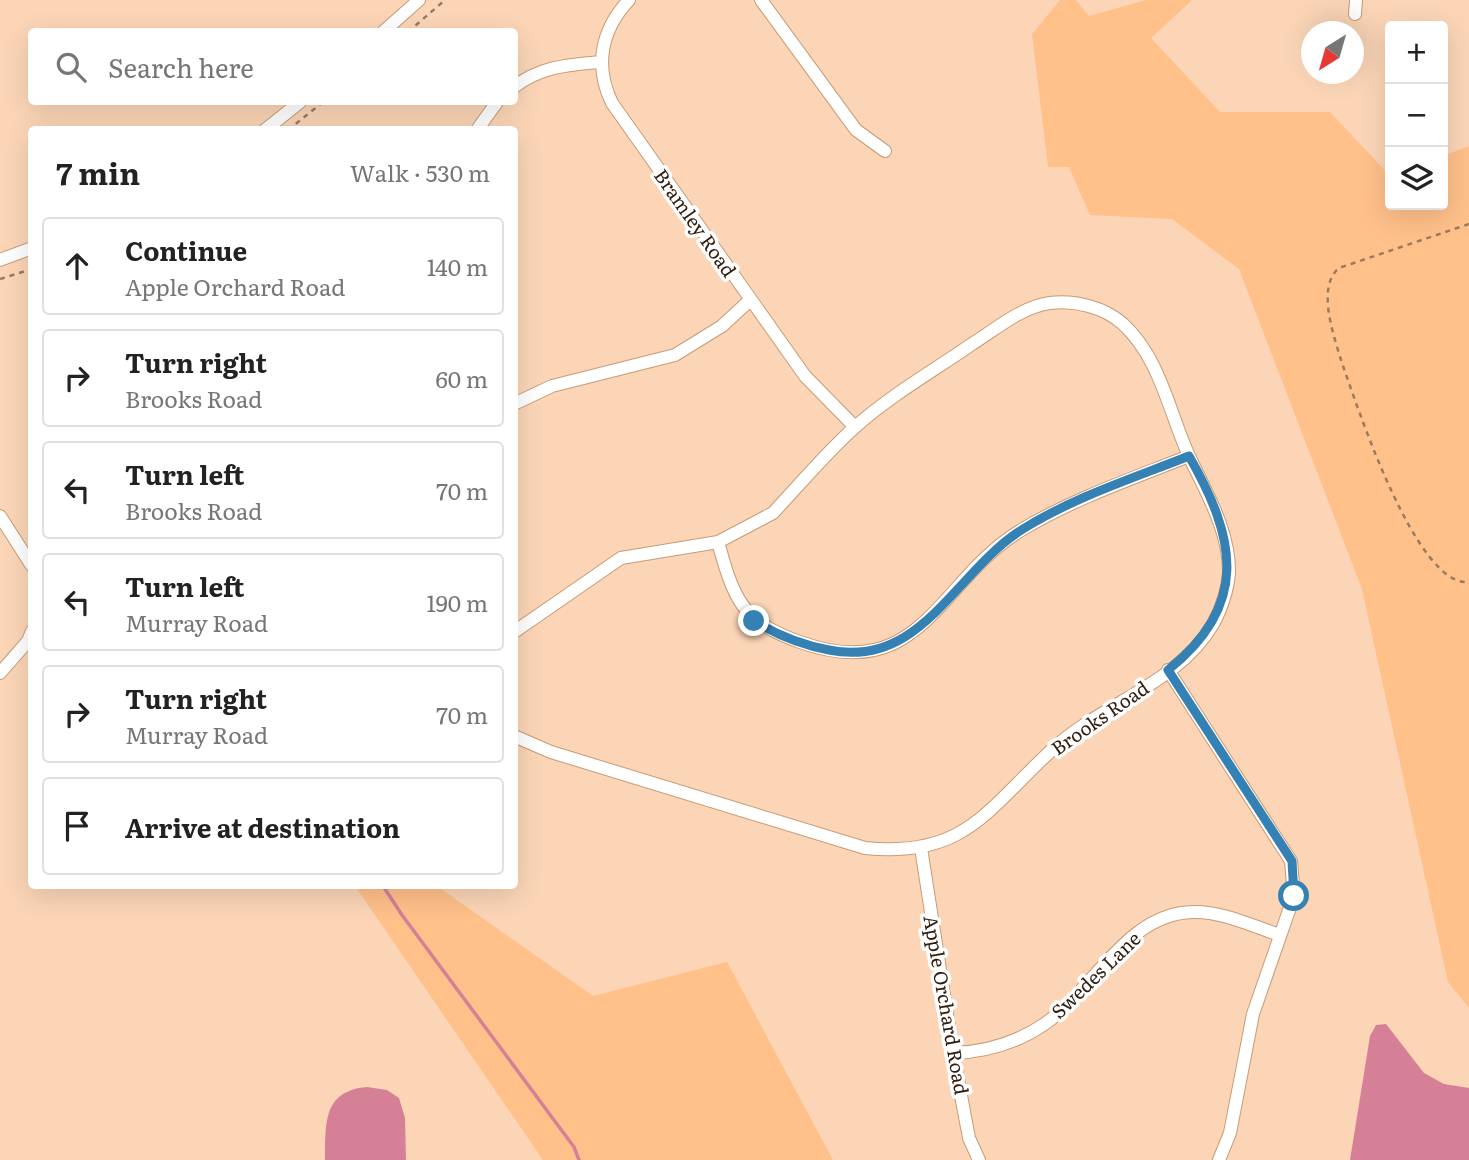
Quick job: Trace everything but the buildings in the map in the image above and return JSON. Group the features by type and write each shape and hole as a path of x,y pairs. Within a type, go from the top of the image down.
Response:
{"street":[{"path":"388,28 419,0"},
{"name":"Bramley Road","path":"629,0 607,29 600,62 605,88 612,103 749,301 805,376 855,427"},
{"path":"761,0 856,130 885,151"},
{"path":"1355,14 1356,0"},
{"path":"518,84 553,66 600,62"},
{"path":"270,126 296,105"},
{"path":"480,126 495,105"},
{"path":"0,260 28,250"},
{"path":"518,402 552,386 675,355 722,326 749,301"},
{"name":"Brooks Road","path":"518,629 621,558 718,542 773,513 855,427 891,398 1012,317 1039,306 1078,303 1113,317 1142,347 1164,390 1225,539 1229,573 1226,590 1213,624 1189,654 1057,745 979,821 949,840 921,848 900,851 865,848 551,752 518,738"},
{"path":"718,542 732,585 741,604 754,621 772,632 815,647 862,654 884,649 920,627 991,553 1023,529 1096,493 1189,456"},
{"path":"0,516 28,560"},
{"path":"0,673 28,640"},
{"path":"1168,670 1292,861 1294,896 1253,1014 1230,1133 1219,1160"},
{"name":"Apple Orchard Road","path":"921,848 953,1053 969,1138 979,1160"},
{"name":"Swedes Lane","path":"953,1053 971,1053 1013,1042 1045,1024 1076,997 1135,934 1170,915 1210,912 1280,935"}],"path":[{"path":"413,28 445,0"},
{"path":"293,126 319,105"},
{"path":"1469,224 1339,268 1329,280 1328,291 1334,338 1341,360 1362,422 1402,516 1420,546 1448,575 1457,581 1469,582"},
{"path":"0,279 28,270"}],"shaded area":[{"path":"1060,0 1076,0 1089,16 1146,0 1192,0 1151,38 1220,112 1330,112 1385,171 1385,210 1448,210 1448,154 1469,146 1469,1008 1448,982 1362,589 1239,269 1172,219 1090,215 1069,167 1048,167 1032,34"},
{"path":"357,889 441,889 593,996 727,962 833,1160 543,1160"},
{"path":"1386,1024 1424,1073 1444,1084 1469,1088 1469,1160 1350,1160 1370,1036 1376,1025"},
{"path":"367,1087 387,1090 399,1098 405,1118 406,1160 325,1160 327,1122 334,1102 352,1090"}],"waterway":[{"path":"385,889 574,1147 579,1160"}],"route":[{"path":"754,621 772,632 815,647 862,654 884,649 903,640 920,627 991,553 1023,529 1096,493 1189,456 1199,473 1225,539 1229,573 1226,590 1213,624 1189,654 1168,670 1292,861 1294,896"}]}
